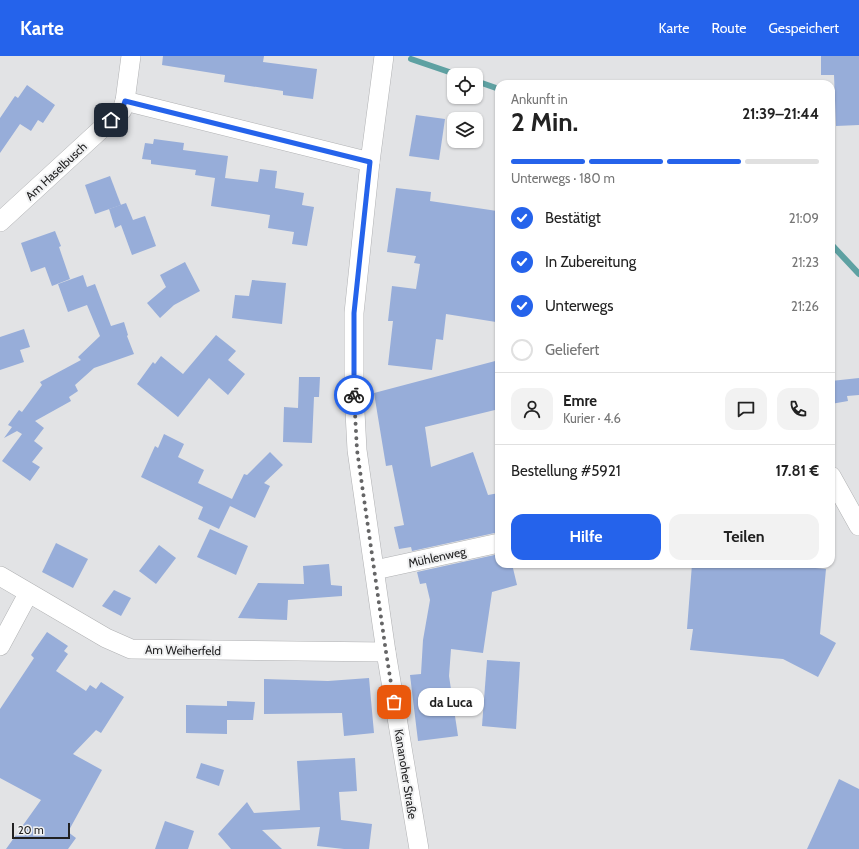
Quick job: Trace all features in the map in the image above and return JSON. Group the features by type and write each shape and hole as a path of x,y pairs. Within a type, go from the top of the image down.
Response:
{"street":[{"name":"Am Haselbusch","path":"0,222 122,110 125,101 131,56"},
{"name":"Kananoher Straße","path":"384,56 370,162 354,306 353,358 357,450 386,652 419,849"},
{"path":"125,101 370,162"},
{"path":"835,483 859,526"},
{"name":"Mühlenweg","path":"375,570 495,544"},
{"name":"Am Weiherfeld","path":"0,576 28,594 106,638 131,649 386,652"},
{"path":"0,646 28,594"}],"building":[{"path":"163,56 264,56 263,62 317,69 313,99 283,95 283,91 224,82 225,75 162,65"},
{"path":"821,56 859,56 859,125 836,126 834,75 821,75"},
{"path":"27,85 55,105 43,123 38,120 31,131 20,124 0,153 0,118 15,96 18,98"},
{"path":"416,115 445,119 439,160 409,156"},
{"path":"154,139 184,143 183,150 228,156 225,178 258,182 260,169 277,171 275,188 304,193 302,205 314,207 307,246 292,244 294,232 268,228 270,215 211,206 215,178 195,175 196,170 151,164 151,160 142,159 145,143 153,144"},
{"path":"110,176 121,205 95,214 85,185"},
{"path":"396,188 431,192 430,201 495,211 495,322 446,314 443,340 436,339 432,370 388,365 393,321 388,321 392,286 416,289 420,264 414,263 416,256 387,252"},
{"path":"126,203 133,220 145,216 156,246 132,255 121,225 115,228 109,209"},
{"path":"55,231 61,246 59,247 70,279 52,286 45,267 31,272 21,243"},
{"path":"185,262 200,291 174,305 160,318 147,303 166,287 160,275"},
{"path":"83,275 87,287 95,284 111,326 124,322 127,336 134,354 94,368 75,385 78,391 69,397 71,401 35,421 44,428 34,441 43,448 32,462 40,467 30,481 2,461 22,434 17,431 4,438 12,427 8,425 19,410 22,412 42,385 40,382 81,360 78,357 100,336 87,305 68,312 58,284"},
{"path":"252,280 286,283 282,324 232,318 235,295 249,296"},
{"path":"24,329 30,347 20,350 24,362 0,370 0,337"},
{"path":"216,335 236,351 228,360 245,374 228,395 209,378 178,417 137,384 153,362 155,364 161,356 183,374"},
{"path":"495,361 495,410 425,427 431,467 473,452 488,495 495,494 495,533 412,551 411,547 399,549 394,527 404,525 392,465 386,466 374,393"},
{"path":"299,377 320,377 319,397 314,397 312,443 283,442 284,407 298,408"},
{"path":"859,378 859,395 847,396 848,401 835,403 835,381"},
{"path":"164,434 184,444 178,457 204,470 198,483 232,499 244,474 247,475 270,452 283,465 264,483 270,486 255,518 230,506 219,529 198,519 203,507 141,477 155,446 158,448"},
{"path":"210,529 248,546 236,575 197,557"},
{"path":"56,543 88,559 73,588 42,572"},
{"path":"159,545 176,558 156,584 139,571"},
{"path":"495,555 495,568 513,568 517,585 492,592 483,653 451,649 449,676 458,736 418,741 410,675 421,674 423,640 430,600 426,583 420,584 417,572"},
{"path":"329,564 331,585 342,586 342,596 288,600 287,620 238,618 258,583 304,584 303,566"},
{"path":"692,568 826,569 820,634 836,643 818,677 783,659 690,650 693,629 687,629"},
{"path":"114,590 131,598 121,616 102,606"},
{"path":"47,632 68,646 64,651 68,654 56,671 86,691 90,685 96,689 101,682 124,697 101,733 96,730 73,754 102,770 68,832 76,838 68,849 6,849 41,800 0,778 0,709 34,658 31,655"},
{"path":"487,660 520,662 516,729 482,726"},
{"path":"369,678 374,733 344,736 342,713 264,714 264,679 328,681"},
{"path":"227,701 255,702 253,720 227,720 227,734 186,733 186,705 227,706"},
{"path":"355,758 357,791 339,792 341,820 372,824 369,849 344,849 317,846 320,827 262,830 282,849 231,849 218,834 247,802 254,813 300,810 297,761"},
{"path":"201,763 224,770 219,786 196,778"},
{"path":"839,779 859,789 859,849 807,849"},
{"path":"165,821 194,831 188,849 155,849"}],"waterway":[{"path":"411,59 447,71"},
{"path":"483,83 495,88"},
{"path":"835,248 859,274"}],"way so far":[{"path":"354,395 357,450 394,702"}],"place":[{"name":"da Luca","path":"394,702"}],"route":[{"path":"111,120 122,110 125,101 370,162 354,313 354,395"}]}
